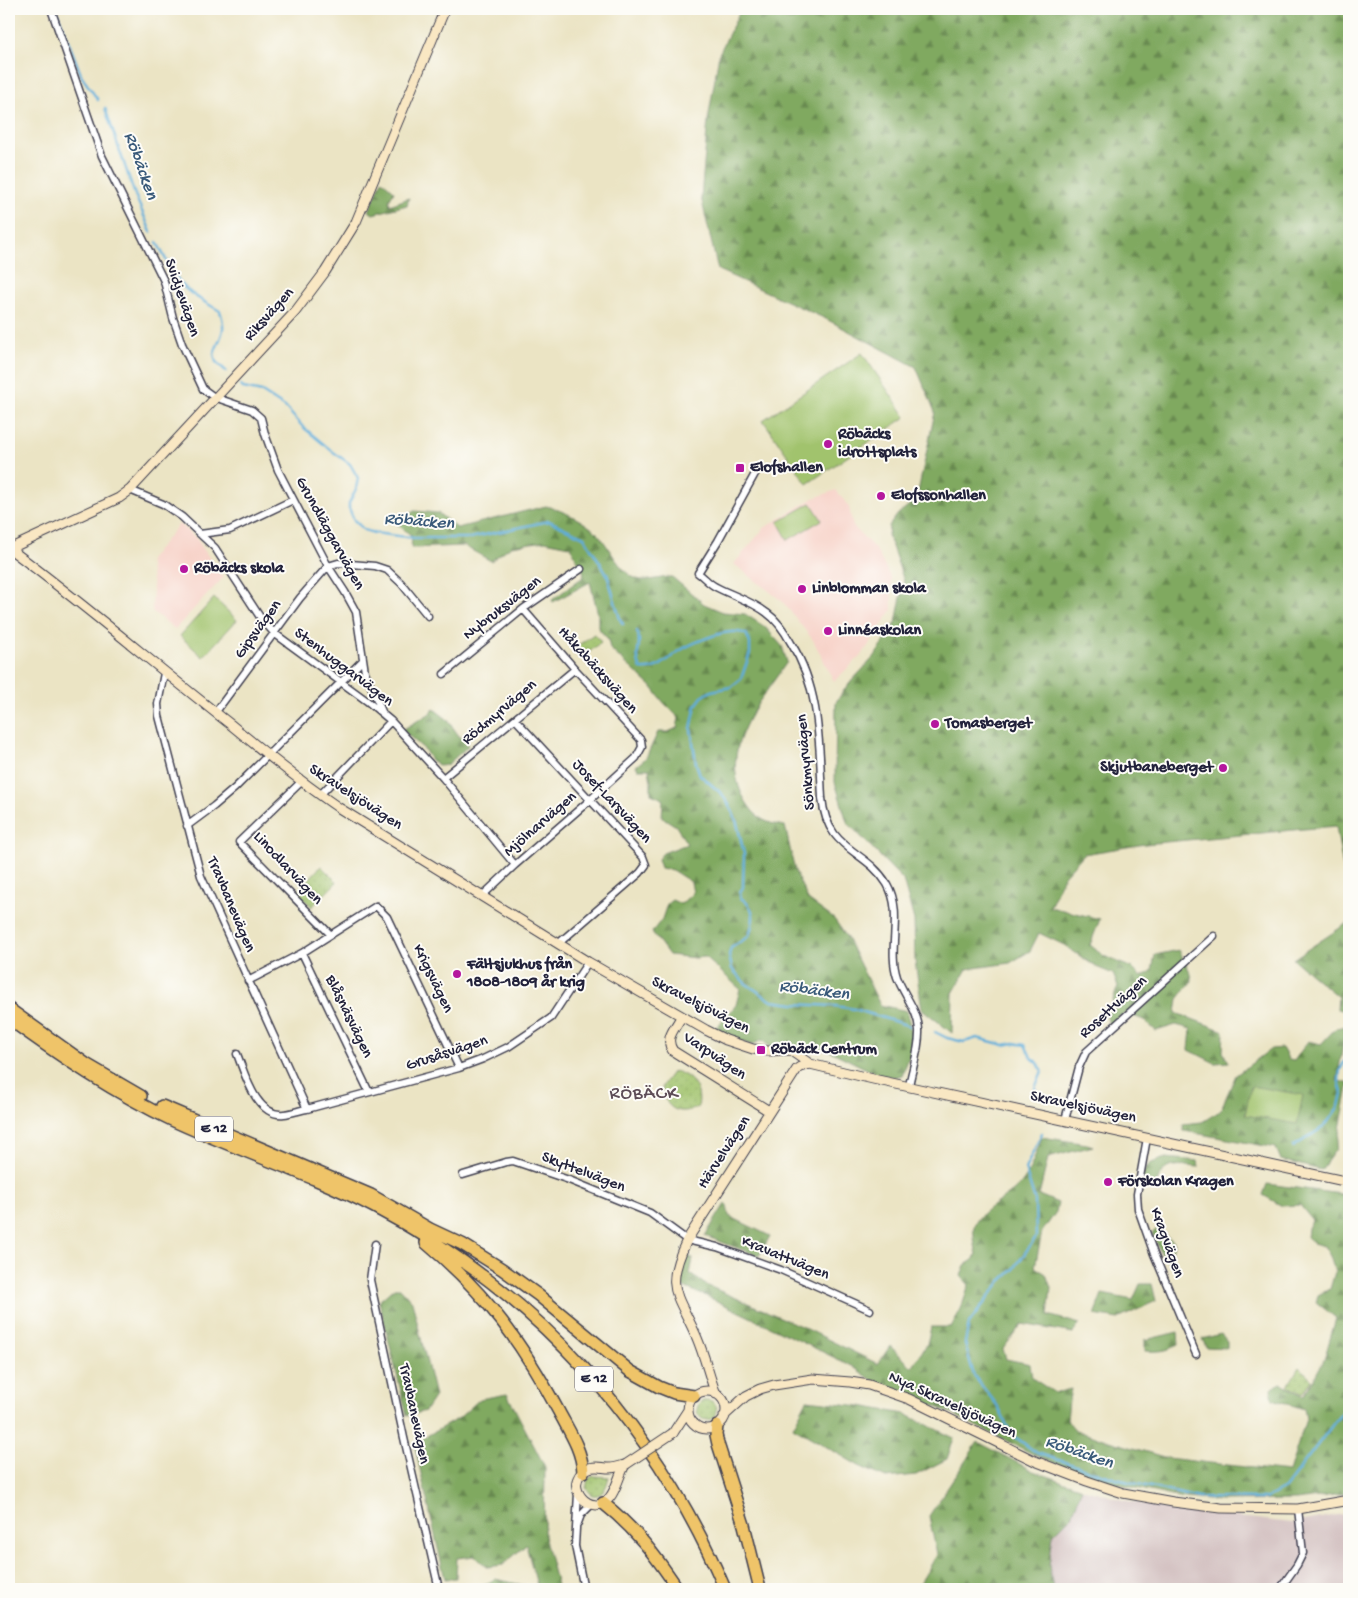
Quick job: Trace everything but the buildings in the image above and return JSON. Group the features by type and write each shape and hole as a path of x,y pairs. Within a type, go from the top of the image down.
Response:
{"highway":[{"name":"E 12","path":"9,1009 86,1064 145,1098 203,1125 370,1195 430,1229 495,1276 555,1329 619,1399 663,1459 686,1496 722,1565 731,1589"},
{"name":"E 12","path":"9,1019 110,1089 201,1133 332,1187 372,1206 439,1244 490,1280 551,1333 588,1372 633,1426 657,1461 698,1531 725,1589"},
{"path":"402,1222 467,1280 493,1307 510,1330 530,1360 578,1450 583,1463 583,1472"},
{"path":"430,1229 462,1244 502,1269 567,1317 630,1371 674,1393 698,1394"},
{"path":"717,1426 718,1444 744,1526 760,1589"},
{"path":"597,1503 631,1526 678,1589"}],"street":[{"name":"Svidjevägen","path":"50,9 102,156 164,281 173,318 182,344 203,389 214,398"},
{"name":"Riksvägen","path":"9,549 119,498 130,490 295,312 326,272 356,222 444,9"},
{"name":"Grundläggarvägen","path":"214,398 252,410 261,418 278,470 328,566 356,612 362,661 370,686 383,714"},
{"name":"Sönkmyrvägen","path":"756,472 718,541 698,572 714,586 741,598 769,614 792,643 808,676 815,702 818,724 823,804 827,822 841,843 876,871 886,883 892,895 896,911 895,957 897,977 913,1007 918,1022 918,1040 909,1086"},
{"name":"Stenhuggarvägen","path":"130,490 163,504 182,517 215,548 260,617 274,633 391,721 443,778 515,865"},
{"path":"200,534 230,530 293,500"},
{"name":"Skravelsjövägen","path":"9,549 54,581 164,673 301,782 588,962 681,1017 726,1040 753,1049 768,1051 790,1050 810,1064 1349,1182"},
{"path":"328,566 338,563 375,566 387,570 401,583 428,616"},
{"name":"Gipsvägen","path":"215,713 300,598 328,566"},
{"name":"Nybruksvägen","path":"444,674 523,609 580,568"},
{"name":"Håkabäcksvägen","path":"523,609 575,669 641,740 642,744 639,753"},
{"path":"187,826 214,806 362,661"},
{"name":"Rödmyrvägen","path":"443,778 575,669"},
{"name":"Travbanevägen","path":"164,673 158,704 159,716 201,876 307,1108"},
{"name":"Josef-Larsvägen","path":"514,719 643,857 646,865 640,873 559,943"},
{"path":"320,795 391,721"},
{"name":"Mjölnarvägen","path":"482,896 590,800 639,753"},
{"name":"Linodlarvägen","path":"301,782 239,842 330,934"},
{"name":"Krigsvägen","path":"330,934 376,906 387,917 459,1068"},
{"path":"248,981 302,954 330,934"},
{"name":"Rosettvägen","path":"1065,1120 1079,1067 1086,1052 1214,936"},
{"name":"Blåsnäsvägen","path":"302,954 369,1092"},
{"name":"Grusåsvägen","path":"237,1054 254,1097 267,1110 282,1115 459,1068 484,1059 508,1047 551,1018 588,962"},
{"name":"Varpvägen","path":"681,1017 668,1039 673,1051 769,1111"},
{"name":"Härvelvägen","path":"706,1369 704,1355 677,1297 674,1283 676,1268 687,1240 769,1111 797,1069 810,1064"},
{"name":"Kragvägen","path":"1147,1138 1137,1194 1138,1209 1154,1254 1196,1354"},
{"name":"Skyttelvägen","path":"463,1175 513,1161 569,1180 650,1213 687,1240"},
{"name":"Kravattvägen","path":"687,1240 716,1247 781,1270 870,1310"},
{"name":"Travbanevägen","path":"375,1244 370,1280 439,1589"},
{"path":"673,1433 688,1410 690,1402 698,1394 706,1380 706,1369"},
{"path":"688,1410 691,1421 697,1426 708,1429 717,1426 724,1416 725,1407 706,1369"},
{"name":"Nya Skravelsjövägen","path":"719,1397 736,1400 760,1389 803,1380 833,1380 869,1385 909,1399 1035,1461 1123,1493 1221,1508 1298,1509 1349,1500"},
{"path":"698,1394 709,1392 719,1397"},
{"name":"Nya Skravelsjövägen","path":"724,1416 746,1396"},
{"path":"584,1589 575,1554 577,1482 583,1472 593,1467 612,1468 625,1465 673,1433 697,1426"},
{"path":"575,1531 581,1515 612,1495 619,1475 625,1465"},
{"path":"578,1493 582,1499 597,1503"},
{"path":"1280,1589 1297,1566 1303,1553 1298,1509"}],"shaded area":[{"path":"836,490 849,507 853,526 876,550 891,578 892,610 862,655 834,681 813,640 782,601 734,564 764,528 814,498"},
{"name":"Röbäcks skola","path":"179,524 196,538 223,578 175,629 152,611 153,587 149,560"},
{"path":"1082,1488 1123,1500 1174,1510 1292,1523 1349,1513 1349,1589 1053,1589 1049,1566 1053,1535 1072,1516"}],"green space":[{"path":"741,9 1349,9 1349,905 1336,826 1145,844 1084,854 1064,876 1050,907 1100,919 1090,945 1104,956 1132,968 1141,977 1152,971 1155,955 1179,950 1191,974 1192,981 1178,999 1176,1013 1224,1031 1223,1052 1229,1062 1215,1063 1189,1050 1191,1029 1176,1025 1156,1031 1144,1020 1125,1013 1109,1026 1107,1017 1118,986 1113,974 1096,967 1064,945 1039,933 1030,951 1010,963 967,969 953,993 952,1033 922,1009 915,961 914,920 903,880 847,822 835,782 836,702 847,686 875,656 896,623 904,581 888,535 889,526 898,514 913,502 918,492 935,412 916,367 826,319 718,270 701,197 708,120 719,54"},
{"path":"382,180 394,191 389,200 390,205 409,198 407,205 373,214 369,211"},
{"path":"862,353 906,417 807,484 763,420"},
{"path":"811,503 822,520 788,540 778,522"},
{"path":"546,506 573,516 592,528 602,538 621,567 634,578 644,580 672,577 704,604 723,612 745,614 765,627 782,646 787,662 754,710 738,744 737,781 745,800 761,819 785,826 795,871 808,900 834,919 846,936 880,1005 907,1011 914,1045 902,1075 895,1077 879,1075 828,1050 800,1050 791,1046 770,1047 762,1040 752,1045 728,1038 715,1029 736,1005 740,989 705,957 695,958 669,955 652,932 662,919 667,904 672,900 681,904 693,893 691,882 672,870 661,868 658,859 663,853 687,844 676,826 662,817 663,799 651,794 649,769 638,769 636,766 646,758 658,732 668,732 677,728 679,718 651,686 610,649 608,639 598,628 598,614 590,582 553,602 552,600 583,577 584,573 570,546 545,541 511,546 491,561 464,546 411,548 412,536 397,524 414,511 438,513 457,528"},
{"path":"214,598 237,620 203,657 180,636"},
{"path":"594,634 601,642 588,653 580,652 577,646"},
{"path":"434,709 447,719 468,746 447,765 440,766 431,760 424,749 402,730"},
{"path":"321,866 337,882 312,907 297,892"},
{"path":"1349,922 1349,1012 1337,1009 1338,997 1293,959"},
{"path":"1346,1026 1337,1081 1349,1083 1336,1149 1321,1170 1281,1160 1276,1148 1184,1131 1183,1124 1202,1122 1220,1111 1236,1075 1271,1049 1282,1048 1289,1060 1294,1061 1308,1041 1321,1044 1336,1028"},
{"path":"673,1071 685,1075 694,1083 699,1100 698,1107 691,1110 678,1111 669,1105 663,1094 662,1086"},
{"path":"1251,1086 1303,1095 1297,1124 1245,1115"},
{"path":"1042,1137 1093,1146 1048,1158 1039,1195 1058,1203 1056,1212 1042,1232 1035,1267 1046,1274 1051,1288 1048,1315 1080,1324 1073,1333 1022,1324 1003,1349 1006,1359 1030,1364 1032,1378 1055,1393 1071,1389 1067,1420 1076,1431 1167,1458 1289,1472 1306,1419 1304,1409 1273,1399 1271,1389 1280,1383 1304,1396 1324,1360 1336,1318 1316,1302 1318,1295 1330,1289 1335,1272 1330,1256 1324,1246 1313,1243 1307,1238 1308,1228 1312,1220 1300,1205 1282,1206 1263,1195 1267,1184 1349,1195 1349,1229 1343,1240 1349,1248 1347,1257 1349,1261 1349,1493 1296,1500 1220,1501 1176,1497 1089,1477 1035,1455 949,1412 875,1382 852,1366 702,1294 680,1286 684,1253 693,1259 690,1274 706,1285 803,1327 878,1364 890,1346 912,1367 927,1344 931,1327 951,1327 961,1309 969,1285 961,1276 965,1265 973,1260 977,1254 974,1227 977,1220 989,1208 1013,1192 1024,1180"},
{"path":"1166,1158 1198,1161 1199,1167 1169,1167 1161,1174 1154,1191 1140,1185 1147,1166"},
{"path":"725,1204 729,1216 770,1236 759,1256 705,1236"},
{"path":"1158,1229 1174,1242 1170,1262 1164,1259 1152,1233"},
{"path":"1140,1284 1152,1284 1156,1301 1118,1319 1094,1315 1102,1294 1133,1300"},
{"path":"394,1288 400,1288 412,1301 435,1396 425,1411 407,1416 379,1301"},
{"path":"1178,1332 1179,1345 1162,1351 1145,1351 1145,1340"},
{"path":"1221,1334 1227,1341 1227,1348 1206,1347 1202,1339"},
{"path":"1299,1367 1312,1379 1303,1394 1288,1386"},
{"path":"507,1394 545,1467 544,1536 558,1589 477,1589 495,1579 532,1587 537,1585 526,1545 503,1565 487,1567 475,1556 457,1558 456,1578 445,1579 414,1443 459,1418 480,1399"},
{"path":"707,1400 714,1403 717,1410 714,1417 707,1420 700,1417 697,1410 700,1403"},
{"path":"807,1400 861,1406 905,1414 954,1438 947,1459 916,1475 886,1478 859,1466 793,1427"},
{"path":"978,1442 1033,1471 1082,1488 1072,1516 1053,1535 1049,1566 1053,1589 927,1589 920,1583 937,1555 929,1516"},
{"path":"594,1476 609,1477 602,1493 592,1495 586,1488 588,1479"}],"waterway":[{"name":"Röbäcken","path":"56,9 82,77 98,100"},
{"name":"Röbäcken","path":"105,108 135,195 151,232"},
{"name":"Röbäcken","path":"157,242 174,273 186,289 220,311 223,329 214,354 216,362 226,371"},
{"name":"Röbäcken","path":"240,385 243,388 262,392 285,407 303,427 350,464 358,478 349,508 354,520 364,530 414,538 470,538 549,521 584,537 607,574 623,624"},
{"name":"Röbäcken","path":"637,631 639,636 638,659 641,669 658,667 684,648 718,634 746,633 750,643 750,653 741,679 731,687 711,691 702,697 696,705 691,729 696,763 700,775 722,794 731,808 737,823 744,854 743,887 740,893 741,898 750,906 753,920 749,936 731,948 729,955 732,969 745,983 772,1001 854,1009 910,1026"},
{"name":"Röbäcken","path":"935,1032 947,1038 964,1042 977,1038 1004,1045 1014,1043 1025,1045 1031,1057 1038,1063 1042,1071 1035,1088 1047,1096 1049,1100"},
{"path":"1293,1147 1325,1126 1339,1106 1342,1093 1339,1082 1340,1070 1346,1059 1349,1044"},
{"name":"Röbäcken","path":"1047,1096 1054,1100"},
{"name":"Röbäcken","path":"1042,1133 1025,1169 1035,1201 1036,1237 1014,1269 1001,1281 969,1323 965,1343 974,1376 997,1405 1011,1434 1037,1453 1116,1479 1199,1498 1265,1499 1285,1488 1349,1403"}],"place":[{"name":"Röbäcks idrottsplats","path":"828,444"},
{"name":"Elofshallen","path":"740,468"},
{"name":"Elofssonhallen","path":"881,496"},
{"name":"Röbäcks skola","path":"184,569"},
{"name":"Linblomman skola","path":"802,589"},
{"name":"Linnéaskolan","path":"828,631"},
{"name":"Tomasberget","path":"935,724"},
{"name":"Skjutbaneberget","path":"1223,768"},
{"name":"Fältsjukhus från 1808-1809 år krig","path":"457,974"},
{"name":"Röbäck Centrum","path":"761,1050"},
{"name":"Förskolan Kragen","path":"1108,1182"}],"district":[{"name":"RÖBÄCK","path":"644,1094"}]}
